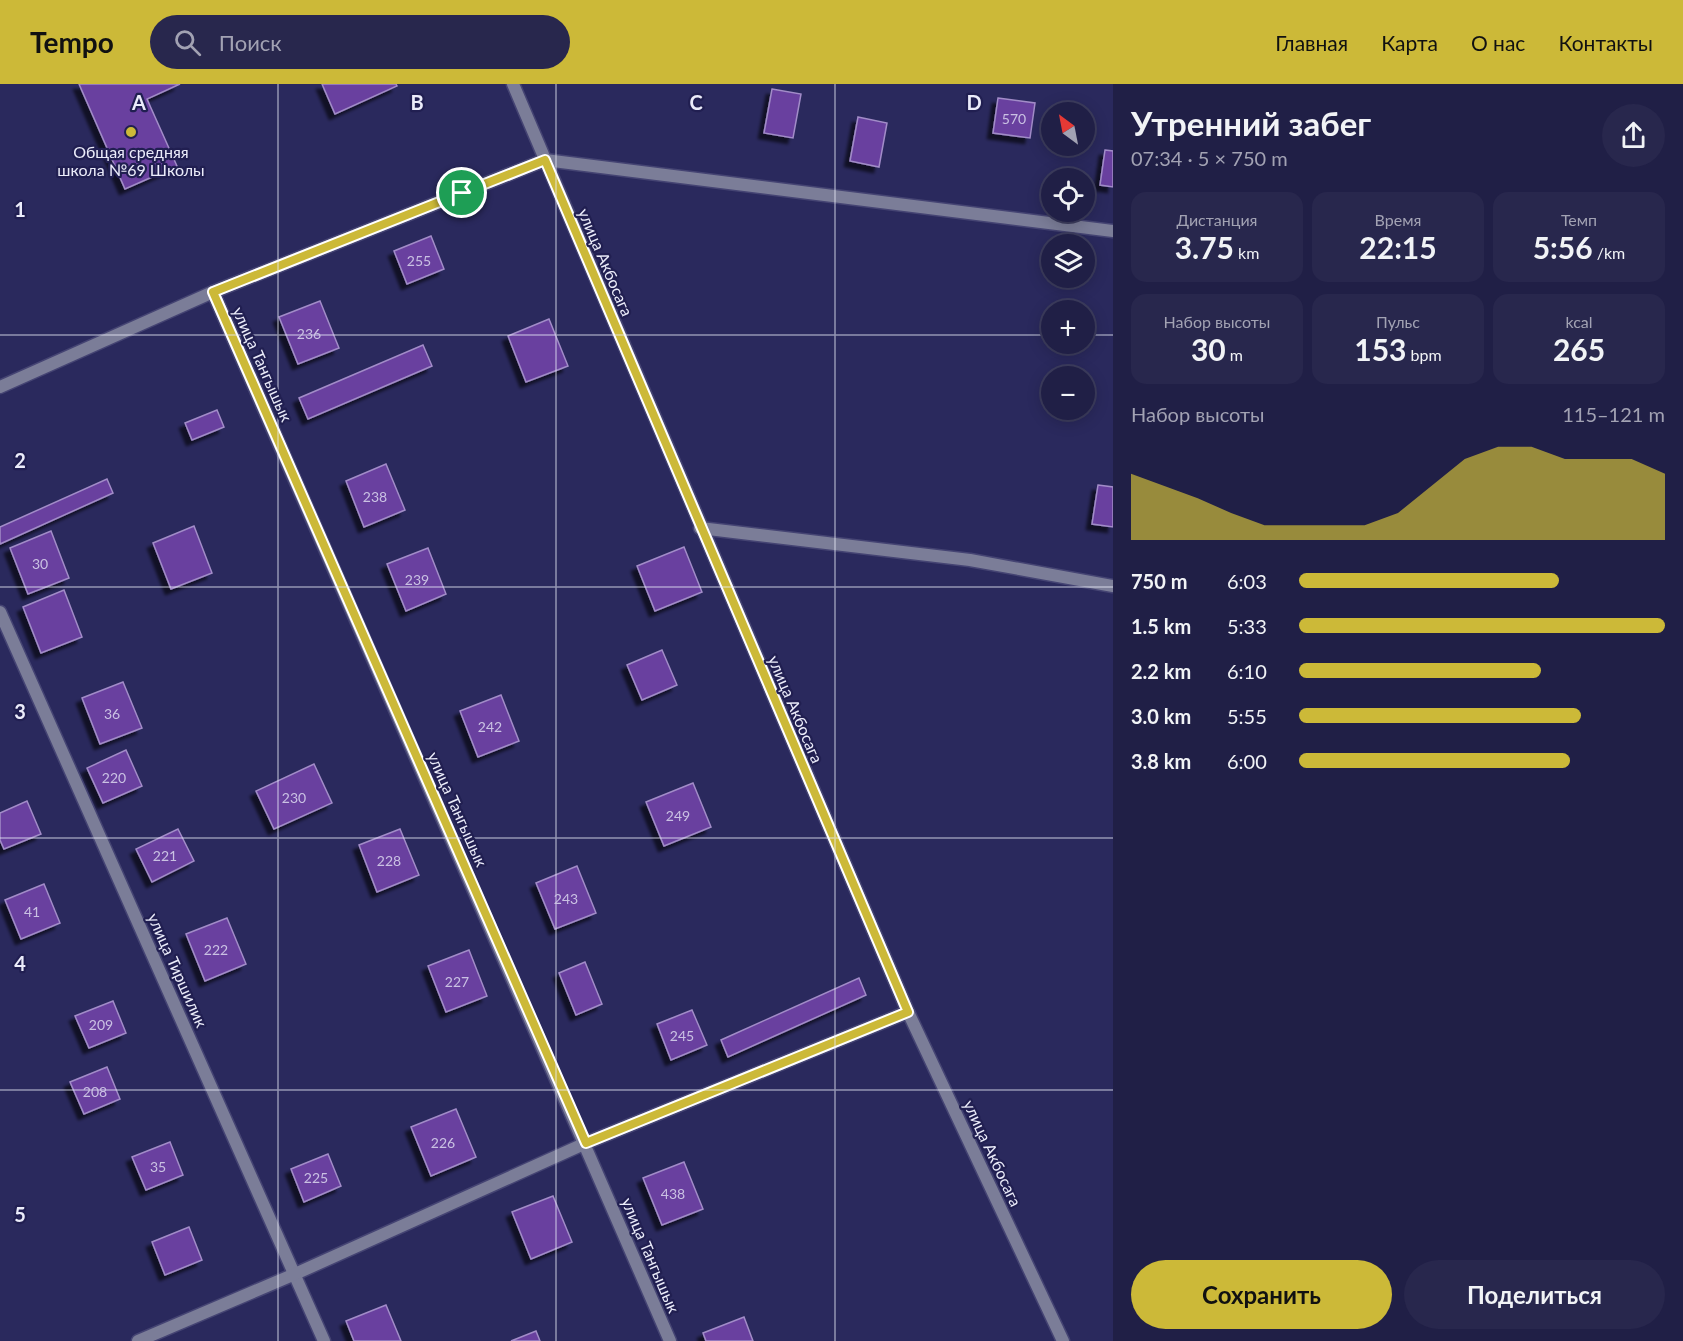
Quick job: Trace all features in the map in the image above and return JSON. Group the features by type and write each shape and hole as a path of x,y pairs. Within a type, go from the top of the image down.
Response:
{"street":[{"name":"улица Акбосага","path":"513,84 700,528 908,1012 1063,1341"},
{"path":"0,387 213,292 545,160 1113,231"},
{"name":"улица Тангышык","path":"213,292 586,1143 670,1341"},
{"path":"700,528 969,560 1113,586"},
{"name":"улица Тиршилик","path":"0,612 324,1341"},
{"path":"138,1341 295,1274 586,1143 908,1012"}],"building":[{"name":"Общая средняя школа №69 Школы","path":"79,84 180,84 147,99 177,166 125,189"},
{"path":"322,84 396,84 397,86 335,114"},
{"path":"772,89 801,94 793,138 764,133"},
{"path":"998,98 1035,103 1030,138 993,133"},
{"path":"858,117 887,123 879,167 850,161"},
{"path":"1105,150 1113,151 1113,187 1100,185"},
{"path":"431,236 444,269 407,284 394,251"},
{"path":"320,301 339,348 298,364 279,317"},
{"path":"549,319 568,366 526,382 508,336"},
{"path":"423,345 432,366 308,419 299,398"},
{"path":"217,410 224,427 192,440 185,423"},
{"path":"386,464 405,510 364,527 346,481"},
{"path":"107,479 113,493 0,544 0,527"},
{"path":"1098,485 1113,487 1113,527 1092,524"},
{"path":"194,526 212,573 171,589 153,543"},
{"path":"51,531 69,578 28,594 10,548"},
{"path":"684,547 702,592 655,611 637,566"},
{"path":"428,548 446,594 406,611 387,564"},
{"path":"64,590 82,637 41,653 23,607"},
{"path":"662,650 677,685 642,700 627,665"},
{"path":"123,682 142,728 100,744 82,698"},
{"path":"501,695 519,741 478,757 460,711"},
{"path":"126,750 142,786 103,803 87,768"},
{"path":"314,764 332,803 274,829 256,791"},
{"path":"693,783 711,827 664,846 646,802"},
{"path":"27,801 41,834 4,849 0,840 0,813"},
{"path":"178,829 194,861 152,882 136,849"},
{"path":"400,829 419,875 377,892 359,845"},
{"path":"577,866 596,913 555,929 536,883"},
{"path":"44,884 60,923 21,939 5,900"},
{"path":"227,918 246,964 205,981 186,934"},
{"path":"469,950 487,996 446,1012 428,966"},
{"path":"585,962 602,1004 576,1015 559,973"},
{"path":"859,978 866,995 728,1057 721,1040"},
{"path":"113,1001 126,1033 89,1048 75,1016"},
{"path":"692,1010 707,1045 671,1060 657,1024"},
{"path":"107,1067 120,1099 84,1114 70,1082"},
{"path":"456,1109 476,1157 431,1176 411,1127"},
{"path":"170,1142 183,1175 146,1190 132,1157"},
{"path":"328,1154 341,1186 304,1202 291,1169"},
{"path":"684,1162 703,1209 662,1225 643,1178"},
{"path":"553,1196 572,1242 531,1259 512,1212"},
{"path":"189,1227 202,1260 165,1275 152,1242"},
{"path":"386,1305 401,1341 354,1341 346,1321"},
{"path":"744,1317 753,1341 706,1341 703,1333"},
{"path":"536,1331 540,1341 511,1341"}],"place":[{"name":"Общая средняя школа №69 Школы","path":"131,132"}],"route":[{"path":"545,160 908,1012 586,1143 213,292 462,193 545,160"}]}
